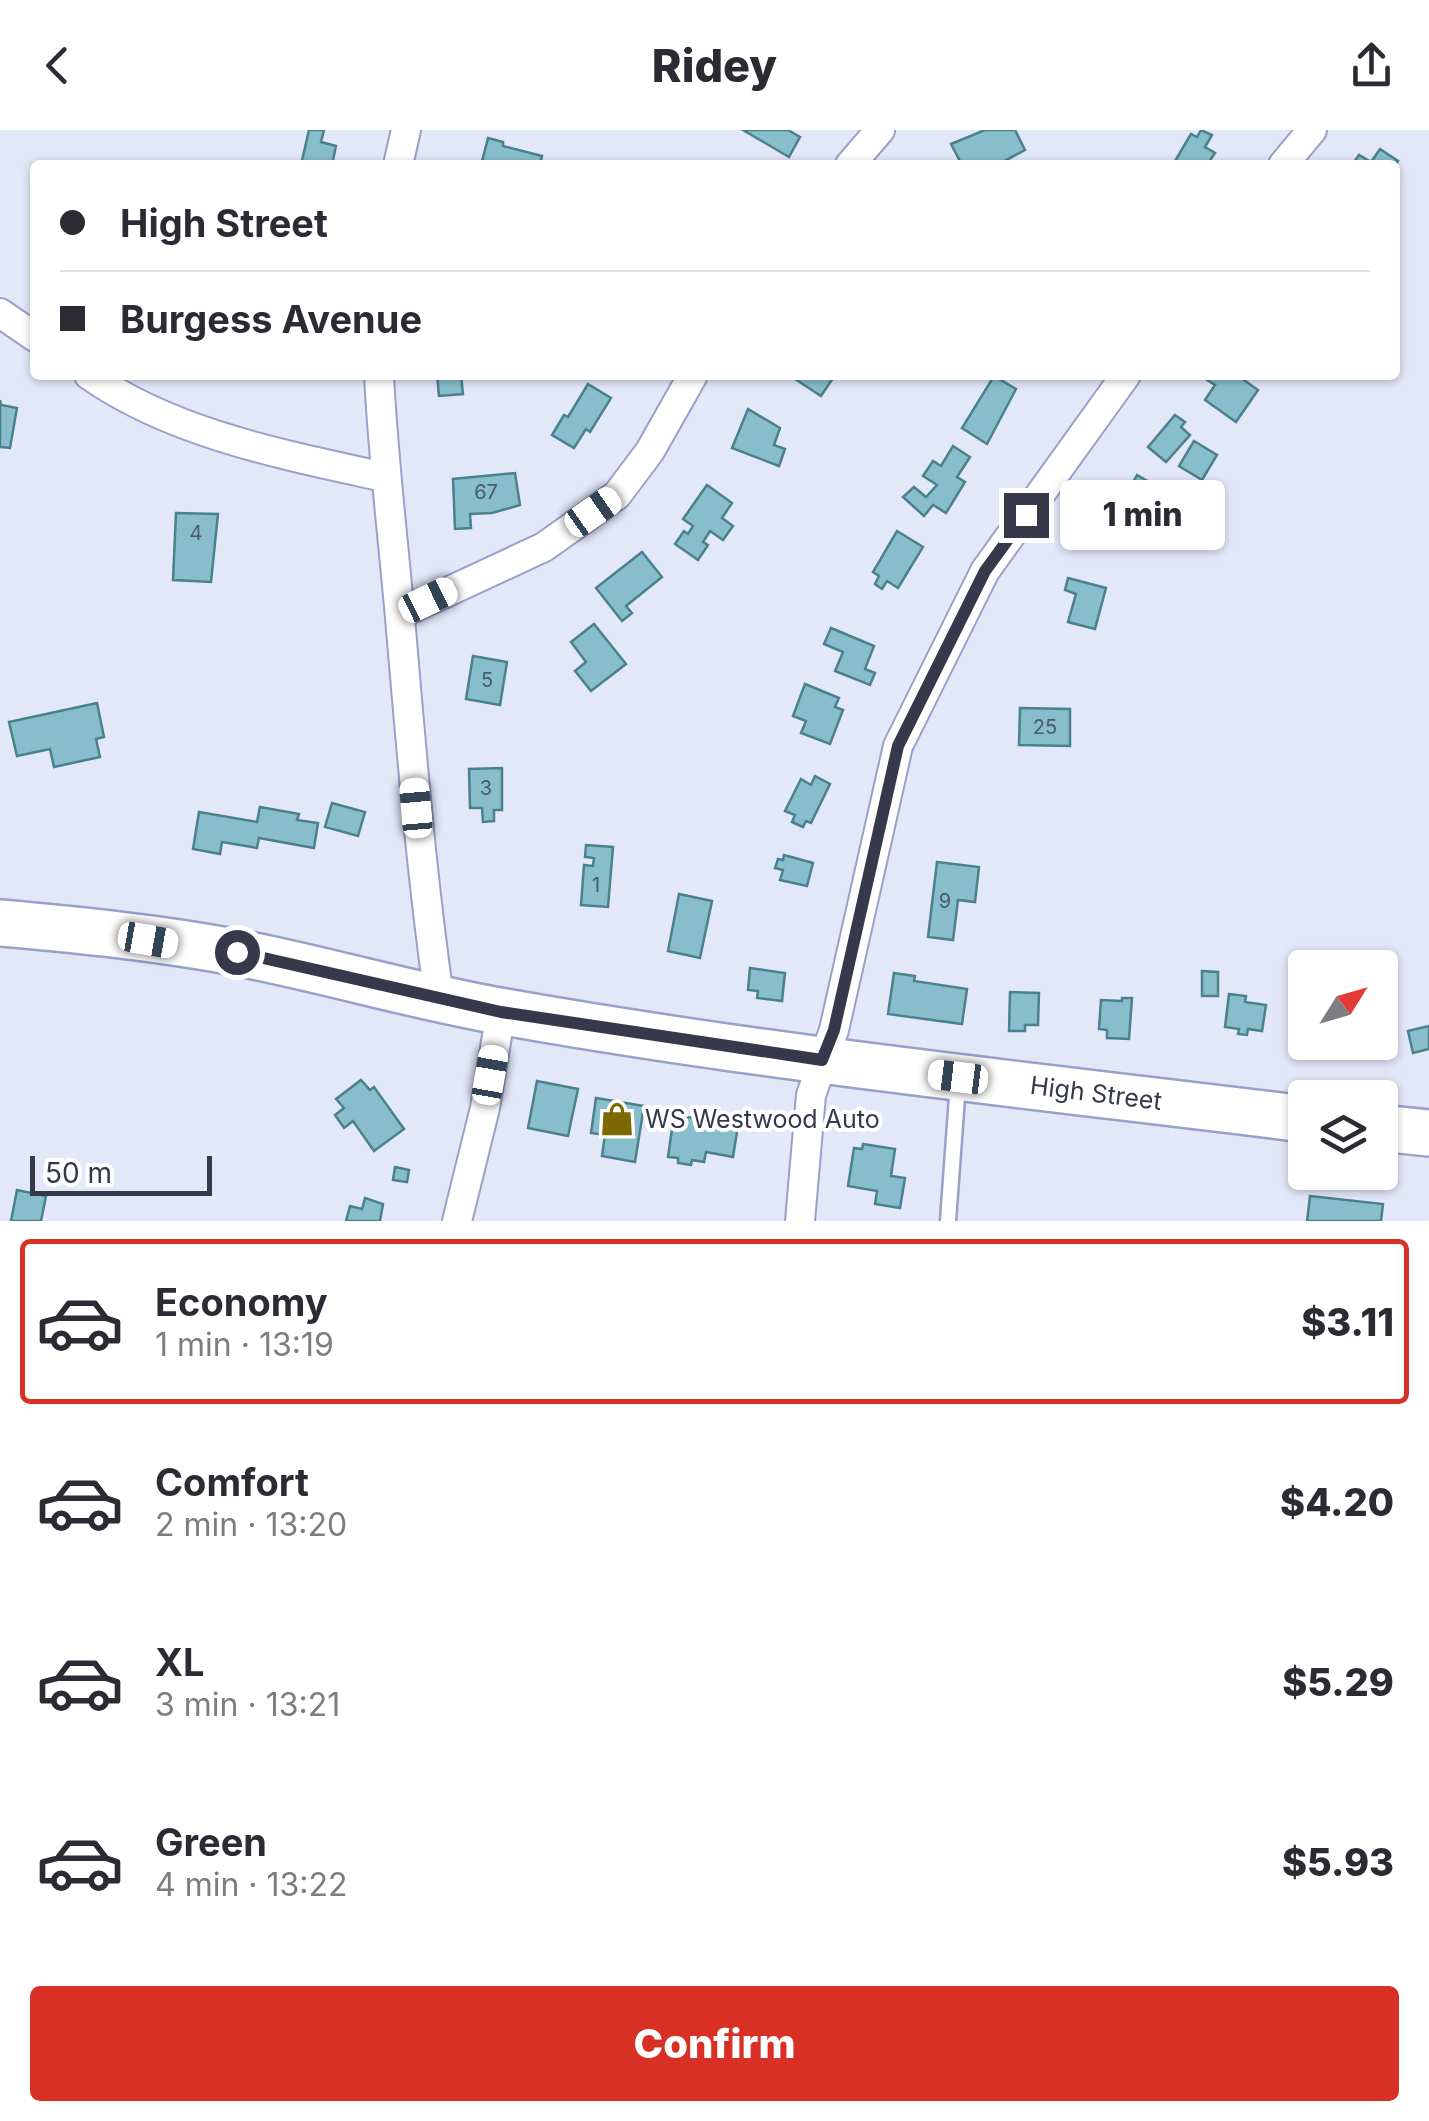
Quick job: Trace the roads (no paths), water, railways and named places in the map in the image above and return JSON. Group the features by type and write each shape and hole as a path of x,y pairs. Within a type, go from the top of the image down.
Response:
{"main road":[{"name":"High Street","path":"0,923 237,952 501,1012 822,1060 1288,1116"},
{"path":"1398,1130 1429,1134"}],"street":[{"path":"399,160 406,130"},
{"path":"854,160 880,130"},
{"path":"1287,160 1312,130"},
{"path":"0,313 30,334"},
{"path":"95,380 119,396 249,447 384,478"},
{"path":"379,380 384,478 423,881 439,998"},
{"path":"400,614 544,547 617,496 650,452 690,380"},
{"path":"800,1221 811,1096 834,1030 898,746 985,571 1122,380"},
{"path":"457,1221 484,1108 501,1012"}],"lane":[{"path":"948,1221 958,1077"}],"place":[{"name":"WS Westwood Auto","path":"617,1119"}]}
